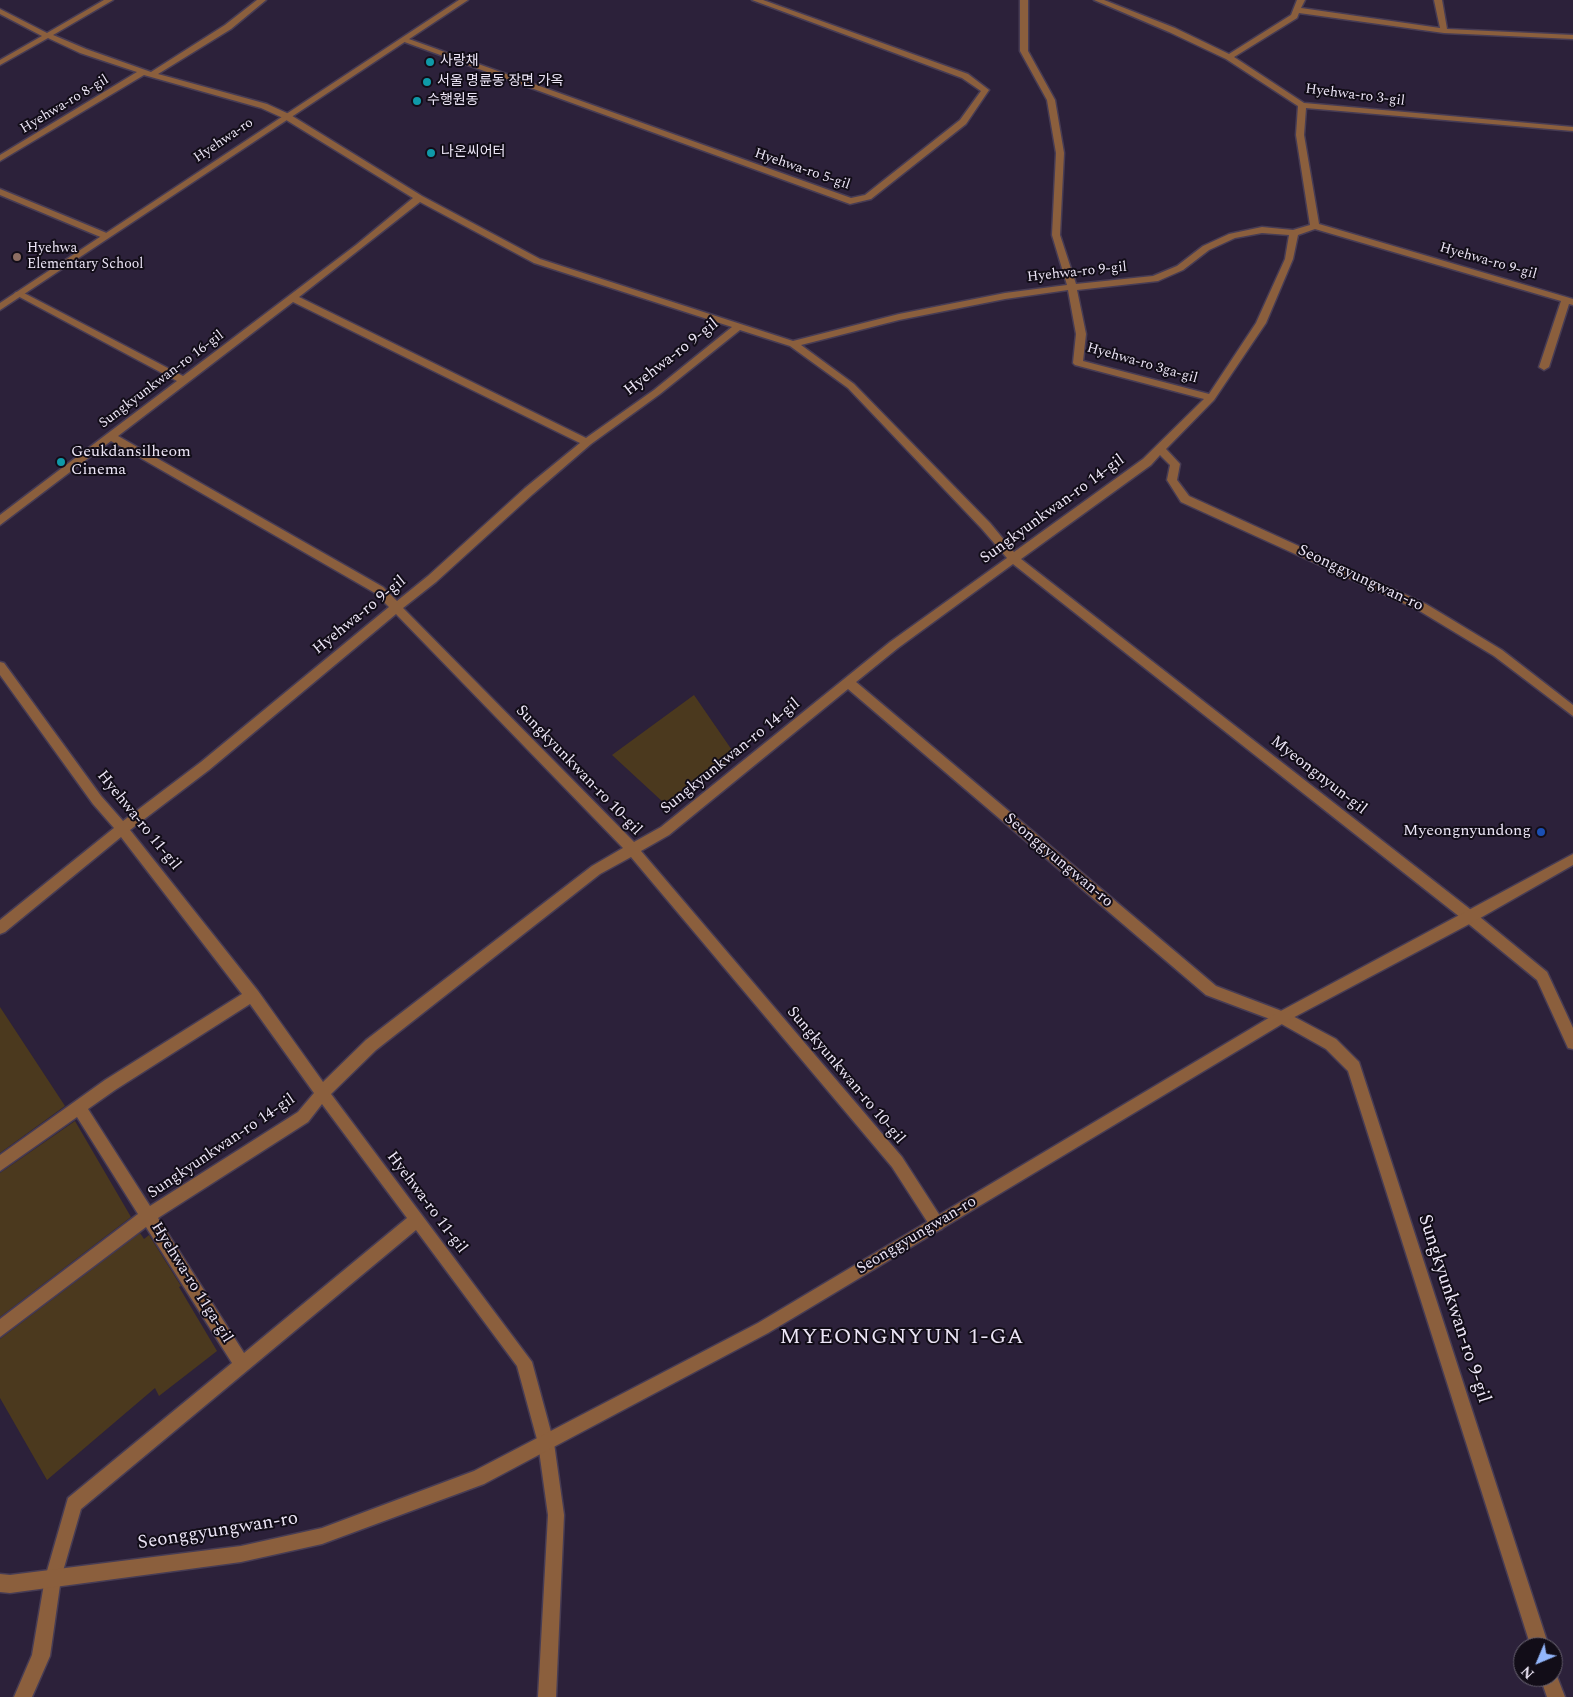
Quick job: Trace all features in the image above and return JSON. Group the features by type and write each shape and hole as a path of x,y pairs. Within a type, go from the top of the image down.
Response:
{"street":[{"path":"0,63 109,0"},
{"path":"154,73 228,27 262,0"},
{"name":"Hyehwa-ro","path":"0,307 464,0"},
{"name":"Hyehwa-ro 5-gil","path":"403,40 850,201 868,197 963,122 985,90 965,76 756,0"},
{"name":"Hyehwa-ro 3ga-gil","path":"1024,0 1024,50 1051,100 1060,153 1056,236 1072,287 1081,334 1078,363 1210,398"},
{"name":"Hyehwa-ro 3-gil","path":"1098,0 1172,30 1229,57 1302,105 1573,129"},
{"path":"1229,57 1294,16 1301,0"},
{"path":"1438,0 1444,30"},
{"path":"1296,10 1444,30 1573,37"},
{"name":"Hyehwa-ro 8-gil","path":"0,11 30,28 83,51 143,72 154,73 264,106 286,116"},
{"name":"Hyehwa-ro 8-gil","path":"0,159 143,72"},
{"path":"1294,233 1315,226 1300,135 1302,105"},
{"path":"286,116 419,198"},
{"path":"0,192 106,236"},
{"name":"Hyehwa-ro 9-gil","path":"419,198 537,261 793,344 899,317 1005,296 1155,279 1180,268 1206,248 1232,236 1262,230 1294,233"},
{"name":"Sungkyunkwan-ro 16-gil","path":"0,520 293,298 419,198"},
{"name":"Hyehwa-ro 9-gil","path":"1315,226 1569,301 1544,367"},
{"name":"Sungkyunkwan-ro 14-gil","path":"0,1329 148,1216 303,1117 322,1093 371,1044 596,870 665,831 894,645 1147,462 1210,398 1261,323 1289,258 1294,233"},
{"path":"19,294 183,380"},
{"path":"293,298 587,442"},
{"name":"Hyehwa-ro 9-gil","path":"0,928 122,829 205,766 432,579 529,491 587,442 657,392 738,326"},
{"name":"Myeongnyun-gil","path":"793,344 851,386 986,526 1013,558 1470,917 1542,976 1573,1043"},
{"name":"Sungkyunkwan-ro 10-gil","path":"110,436 379,590 633,850 897,1162 937,1224"},
{"name":"Seonggyungwan-ro","path":"1160,450 1175,464 1172,480 1185,499 1422,607 1498,653 1573,711"},
{"name":"Hyehwa-ro 11-gil","path":"0,666 97,800 122,829 252,995 322,1093 524,1362 546,1443"},
{"name":"Seonggyungwan-ro","path":"848,682 1211,991 1282,1017"},
{"name":"Seonggyungwan-ro","path":"0,1583 10,1584 241,1554 322,1536 478,1478 764,1328 1282,1017 1470,917 1573,858"},
{"path":"0,1164 110,1086 252,995"},
{"name":"Sungkyunkwan-ro 9-gil","path":"1282,1017 1330,1044 1354,1067 1537,1637"},
{"name":"Hyehwa-ro 11ga-gil","path":"79,1108 242,1364"},
{"path":"23,1697 41,1656 53,1578 74,1504 417,1219"},
{"path":"546,1443 556,1515 546,1697"}],"building":[{"path":"694,695 736,756 664,803 612,755"},
{"path":"0,1007 65,1106 0,1153"},
{"path":"75,1121 131,1217 0,1317 0,1173"},
{"path":"140,1233 144,1239 149,1235 181,1286 179,1287 217,1351 159,1396 155,1388 47,1480 0,1398 0,1339"}],"place":[{"name":"사랑채","path":"430,62"},
{"name":"서울 명륜동 장면 가옥","path":"427,82"},
{"name":"수행원동","path":"417,101"},
{"name":"나온씨어터","path":"431,153"},
{"name":"Hyehwa Elementary School","path":"17,257"},
{"name":"Geukdansilheom Cinema","path":"61,462"},
{"name":"Myeongnyundong","path":"1541,832"}],"district":[{"name":"MYEONGNYUN 1-GA","path":"902,1339"}]}
